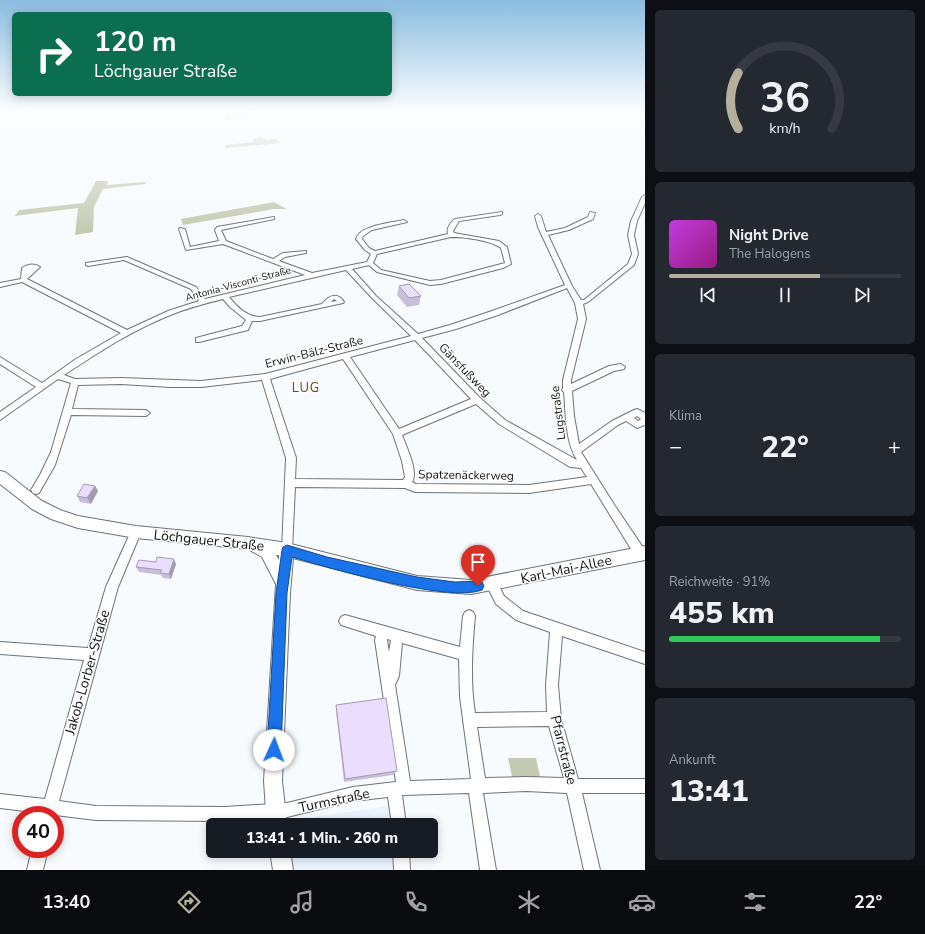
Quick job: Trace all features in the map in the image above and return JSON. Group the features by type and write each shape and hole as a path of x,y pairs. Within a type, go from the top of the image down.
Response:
{"main road":[{"name":"Löchgauer Straße","path":"0,476 15,489 56,515 78,522 136,532 248,543 287,550 327,562 417,583 455,587 471,587 492,584"},
{"path":"248,543 267,552 282,581"},
{"path":"276,818 273,781 282,581 287,550"},
{"name":"Karl-Mai-Allee","path":"492,584 643,552"},
{"path":"281,858 283,870"}],"street":[{"path":"579,303 586,301 631,265 635,254 630,235 637,213 645,198"},
{"path":"451,235 451,227 457,220 500,213"},
{"path":"545,234 567,229 591,218 592,213"},
{"name":"Lugstraße","path":"538,216 569,286 579,303 582,319 571,362 566,390 576,451 593,480 643,552"},
{"path":"223,242 218,230 219,228 272,218"},
{"path":"374,253 370,263 379,271 430,283 441,282 508,264 504,247 500,244 482,239 451,235 374,253 367,249 359,239 360,235 370,229 404,222"},
{"path":"182,229 188,249 223,242 310,275"},
{"path":"274,261 283,256 304,252"},
{"path":"88,264 125,258 194,288 203,302"},
{"name":"Antonia-Visconti-Straße","path":"0,417 41,386 57,376 128,333 165,314 225,296 310,275 370,263"},
{"name":"Gänsfußweg","path":"348,268 374,297 417,337 477,400 502,422 573,464 583,464"},
{"path":"0,285 24,279 128,333"},
{"name":"Erwin-Bälz-Straße","path":"57,376 75,382 201,384 265,377 417,337 495,313 562,287 569,286"},
{"path":"225,296 232,306 250,319 260,319 324,306"},
{"path":"199,340 245,328 250,319"},
{"path":"345,356 397,433 410,478 406,484"},
{"path":"0,360 41,386"},
{"path":"566,390 612,368 621,367"},
{"path":"265,377 291,458 287,550"},
{"path":"36,490 44,479 58,446 75,382"},
{"path":"397,433 477,400"},
{"path":"66,412 146,413"},
{"path":"576,451 608,427 637,412 645,417"},
{"path":"627,417 637,425 645,421"},
{"name":"Spatzenäckerweg","path":"290,483 406,484 415,488 529,488 593,480"},
{"name":"Jakob-Lorber-Straße","path":"50,806 92,654 118,570 136,532"},
{"path":"492,584 500,600 520,616 645,658"},
{"path":"469,616 465,690 478,776 476,795 488,870"},
{"path":"345,621 466,655"},
{"name":"Pfarrstraße","path":"556,629 552,685 554,719 573,785 592,870"},
{"path":"383,632 381,640 389,683 399,789 399,818"},
{"path":"389,683 394,676 397,636"},
{"path":"0,648 92,654"},
{"path":"469,720 554,719"},
{"name":"Turmstraße","path":"64,812 124,814 225,814 276,818 301,808 353,794 399,789 477,785 645,786"},
{"name":"Turmstraße","path":"0,801 24,806"},
{"path":"34,870 37,858"},
{"path":"401,858 402,870"}],"shaded area":[{"path":"390,806 391,818 305,818"},
{"path":"289,858 392,858 392,870 290,870"}],"green space":[{"path":"96,181 108,181 107,185 145,182 146,184 103,189 94,207 93,232 75,235 78,208 15,216 19,210 84,203"},
{"path":"274,202 287,209 274,209 183,225 181,219"},
{"path":"508,758 536,758 541,781 513,781"}],"building":[{"path":"409,284 421,296 409,298 399,286"},
{"path":"84,484 95,486 87,498 77,496"},
{"path":"157,557 174,559 169,574 160,573 162,570 136,567 139,560 156,562"},
{"path":"386,698 397,771 345,779 336,705"}],"district":[{"name":"LUG","path":"306,387"}],"route":[{"path":"274,750 283,576 287,550 327,562 417,583 455,587 478,586"}]}
